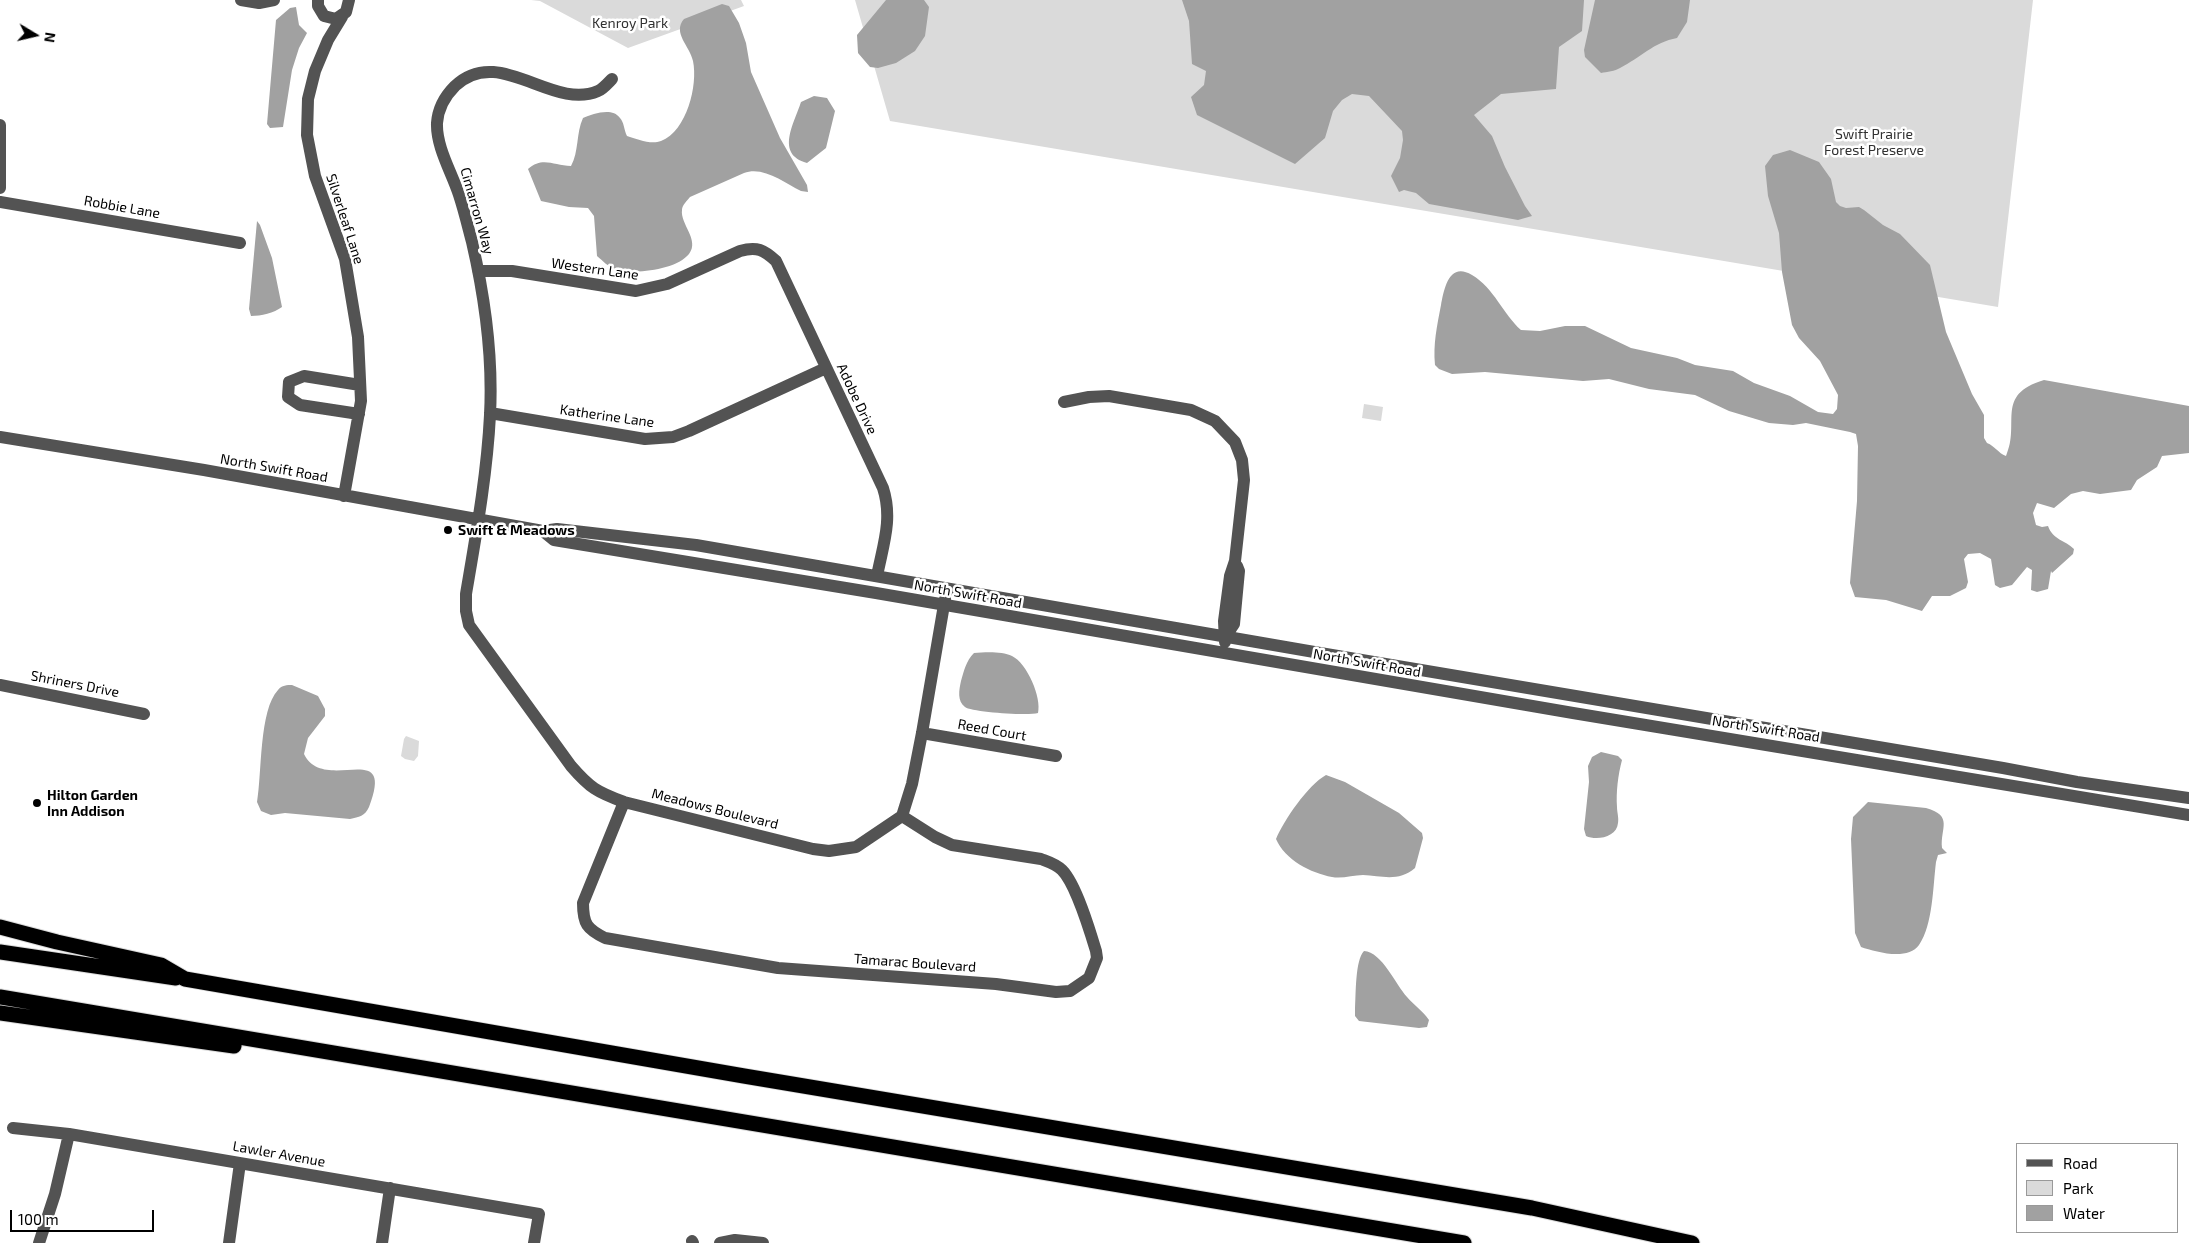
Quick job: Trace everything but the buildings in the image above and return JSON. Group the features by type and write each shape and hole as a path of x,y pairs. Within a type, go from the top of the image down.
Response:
{"highway":[{"path":"0,928 161,965 185,979"},
{"path":"0,952 185,979 744,1076 1532,1208 1692,1243"},
{"path":"0,997 1464,1243"},
{"path":"0,1013 381,1066 440,1070"},
{"path":"1370,1228 1433,1243"}],"street":[{"path":"241,0 259,3 274,0"},
{"path":"318,0 320,12 324,16 330,19 342,17"},
{"name":"Silverleaf Lane","path":"344,496 361,401 358,337 344,259 315,176 307,135 308,99 315,71 328,40 349,6 349,0"},
{"name":"Cimarron Way","path":"478,519 487,456 490,413 487,335 478,271 460,197 438,130 440,107 450,91 464,80 491,72 523,78 558,92 576,95 600,91 612,79"},
{"path":"0,125 0,188"},
{"name":"Robbie Lane","path":"0,202 240,243"},
{"name":"Western Lane","path":"478,271 512,271 636,291 667,284 740,251 759,248"},
{"name":"Adobe Drive","path":"759,248 776,261 883,488 888,504 887,527 877,576"},
{"name":"Katherine Lane","path":"490,413 645,439 660,439 689,431 826,368"},
{"path":"358,414 300,405 288,398 289,382 304,376 360,385"},
{"path":"1064,402 1089,397 1109,396 1191,410 1219,424 1235,442 1244,470 1235,561 1230,576 1224,621 1226,636 1224,653"},
{"name":"North Swift Road","path":"0,437 543,531 557,529 696,545 1993,766 2077,782 2189,798"},
{"name":"Meadows Boulevard","path":"478,519 466,594 466,610 469,625 566,759 587,784 599,793 624,802 806,848 829,851 856,847 902,816"},
{"name":"North Swift Road","path":"543,531 554,540 1563,712 2189,815"},
{"path":"902,816 912,784 922,733 946,588"},
{"name":"Shriners Drive","path":"0,685 144,714"},
{"name":"Reed Court","path":"922,733 1056,756"},
{"name":"Tamarac Boulevard","path":"624,802 583,903 583,916 590,930 604,938 778,968 996,984 1056,992 1070,990 1089,978 1097,958 1096,951 1073,890 1063,871 1054,864 1041,860 944,842 902,816"},
{"name":"Lawler Avenue","path":"13,1128 69,1134 538,1214 534,1243"},
{"path":"39,1243 55,1194 69,1134"},
{"path":"229,1243 240,1163"},
{"path":"382,1243 390,1188"},
{"path":"720,1243 735,1240 763,1243"}],"green space":[{"name":"Kenroy Park","path":"531,0 741,0 744,6 628,48 540,1"},
{"name":"Swift Prairie Forest Preserve","path":"855,0 2033,0 1998,307 890,121"},
{"path":"1364,404 1383,407 1381,421 1362,418"},
{"path":"406,736 419,741 418,756 414,761 401,756"}],"water":[{"path":"886,0 924,0 929,7 925,36 915,51 896,63 878,68 870,67 858,53 857,35"},
{"path":"1182,0 1584,0 1582,31 1559,47 1556,89 1501,94 1474,115 1492,136 1505,167 1532,216 1518,220 1429,204 1416,193 1404,190 1399,192 1391,176 1400,158 1403,140 1402,131 1369,96 1352,94 1342,100 1333,111 1325,138 1295,164 1197,115 1191,97 1204,85 1206,71 1192,64 1189,21"},
{"path":"1595,0 1690,0 1687,22 1677,38 1661,43 1618,69 1601,73 1585,57 1584,50"},
{"path":"722,4 729,6 739,23 746,43 751,72 780,138 807,185 808,192 801,191 766,174 751,171 744,173 690,197 685,203 682,208 682,215 691,238 692,249 683,259 675,264 654,270 624,271 613,268 597,256 594,216 588,208 569,207 541,201 528,169 533,165 544,162 571,166 574,161 583,118 597,113 607,112 617,115 622,122 627,136 648,142 657,142 670,136 684,118 689,106 694,82 693,61 681,34 681,24 684,19"},
{"path":"296,7 299,25 307,33 299,48 292,70 283,127 270,128 267,124 276,20 290,8"},
{"path":"814,96 827,98 835,111 826,148 807,163 797,159 792,153 789,146 789,137 801,102"},
{"path":"1790,150 1819,162 1831,179 1836,202 1840,206 1846,208 1859,207 1864,210 1883,225 1900,234 1930,265 1946,332 1972,394 1984,415 1984,438 1987,443 2003,455 2006,456 2010,444 2014,402 2019,394 2029,386 2044,380 2189,406 2189,453 2162,456 2157,467 2137,480 2131,490 2100,494 2083,491 2071,494 2054,508 2037,503 2033,513 2036,525 2048,526 2056,537 2074,549 2073,554 2052,573 2051,571 2048,589 2037,592 2031,590 2032,570 2027,567 2012,585 2000,588 1995,585 1991,559 1980,553 1968,554 1964,559 1968,582 1966,588 1950,596 1932,596 1922,611 1886,600 1855,597 1850,583 1857,501 1858,446 1856,434 1806,423 1793,425 1769,423 1729,411 1695,395 1649,389 1609,379 1583,381 1485,372 1452,374 1439,369 1435,365 1438,320 1446,285 1453,274 1464,272 1480,280 1521,330 1540,331 1565,326 1585,326 1631,348 1677,358 1695,365 1733,371 1754,383 1790,396 1818,412 1833,414 1837,409 1838,395 1820,361 1799,338 1792,325 1782,272 1779,233 1768,196 1765,166 1773,155"},
{"path":"257,221 272,258 282,307 267,314 251,316 249,309"},
{"path":"974,653 1003,653 1018,660 1032,681 1038,699 1038,713 1000,713 969,709 962,705 959,695 961,681 969,659"},
{"path":"292,685 318,696 325,709 325,716 308,738 304,754 314,765 326,770 366,770 373,775 375,786 369,807 361,816 350,819 285,813 271,815 261,811 257,802 262,743 267,712 278,690 283,686"},
{"path":"1601,752 1618,756 1622,760 1617,789 1617,828 1606,837 1596,838 1586,836 1584,829 1589,782 1588,766 1592,757"},
{"path":"1326,775 1345,782 1399,813 1422,833 1423,838 1415,868 1397,877 1363,875 1336,877 1307,869 1286,853 1276,839 1280,831 1304,795"},
{"path":"1868,802 1926,808 1935,811 1943,819 1942,848 1947,853 1938,855 1936,862 1932,905 1924,937 1914,950 1907,953 1891,954 1861,947 1855,933 1851,839 1853,817"},
{"path":"1364,951 1371,953 1383,963 1407,997 1429,1020 1427,1027 1419,1028 1359,1021 1355,1016 1356,978 1359,962"}],"place":[{"name":"Swift & Meadows","path":"448,530"},
{"name":"Hilton Garden Inn Addison","path":"37,803"}]}
